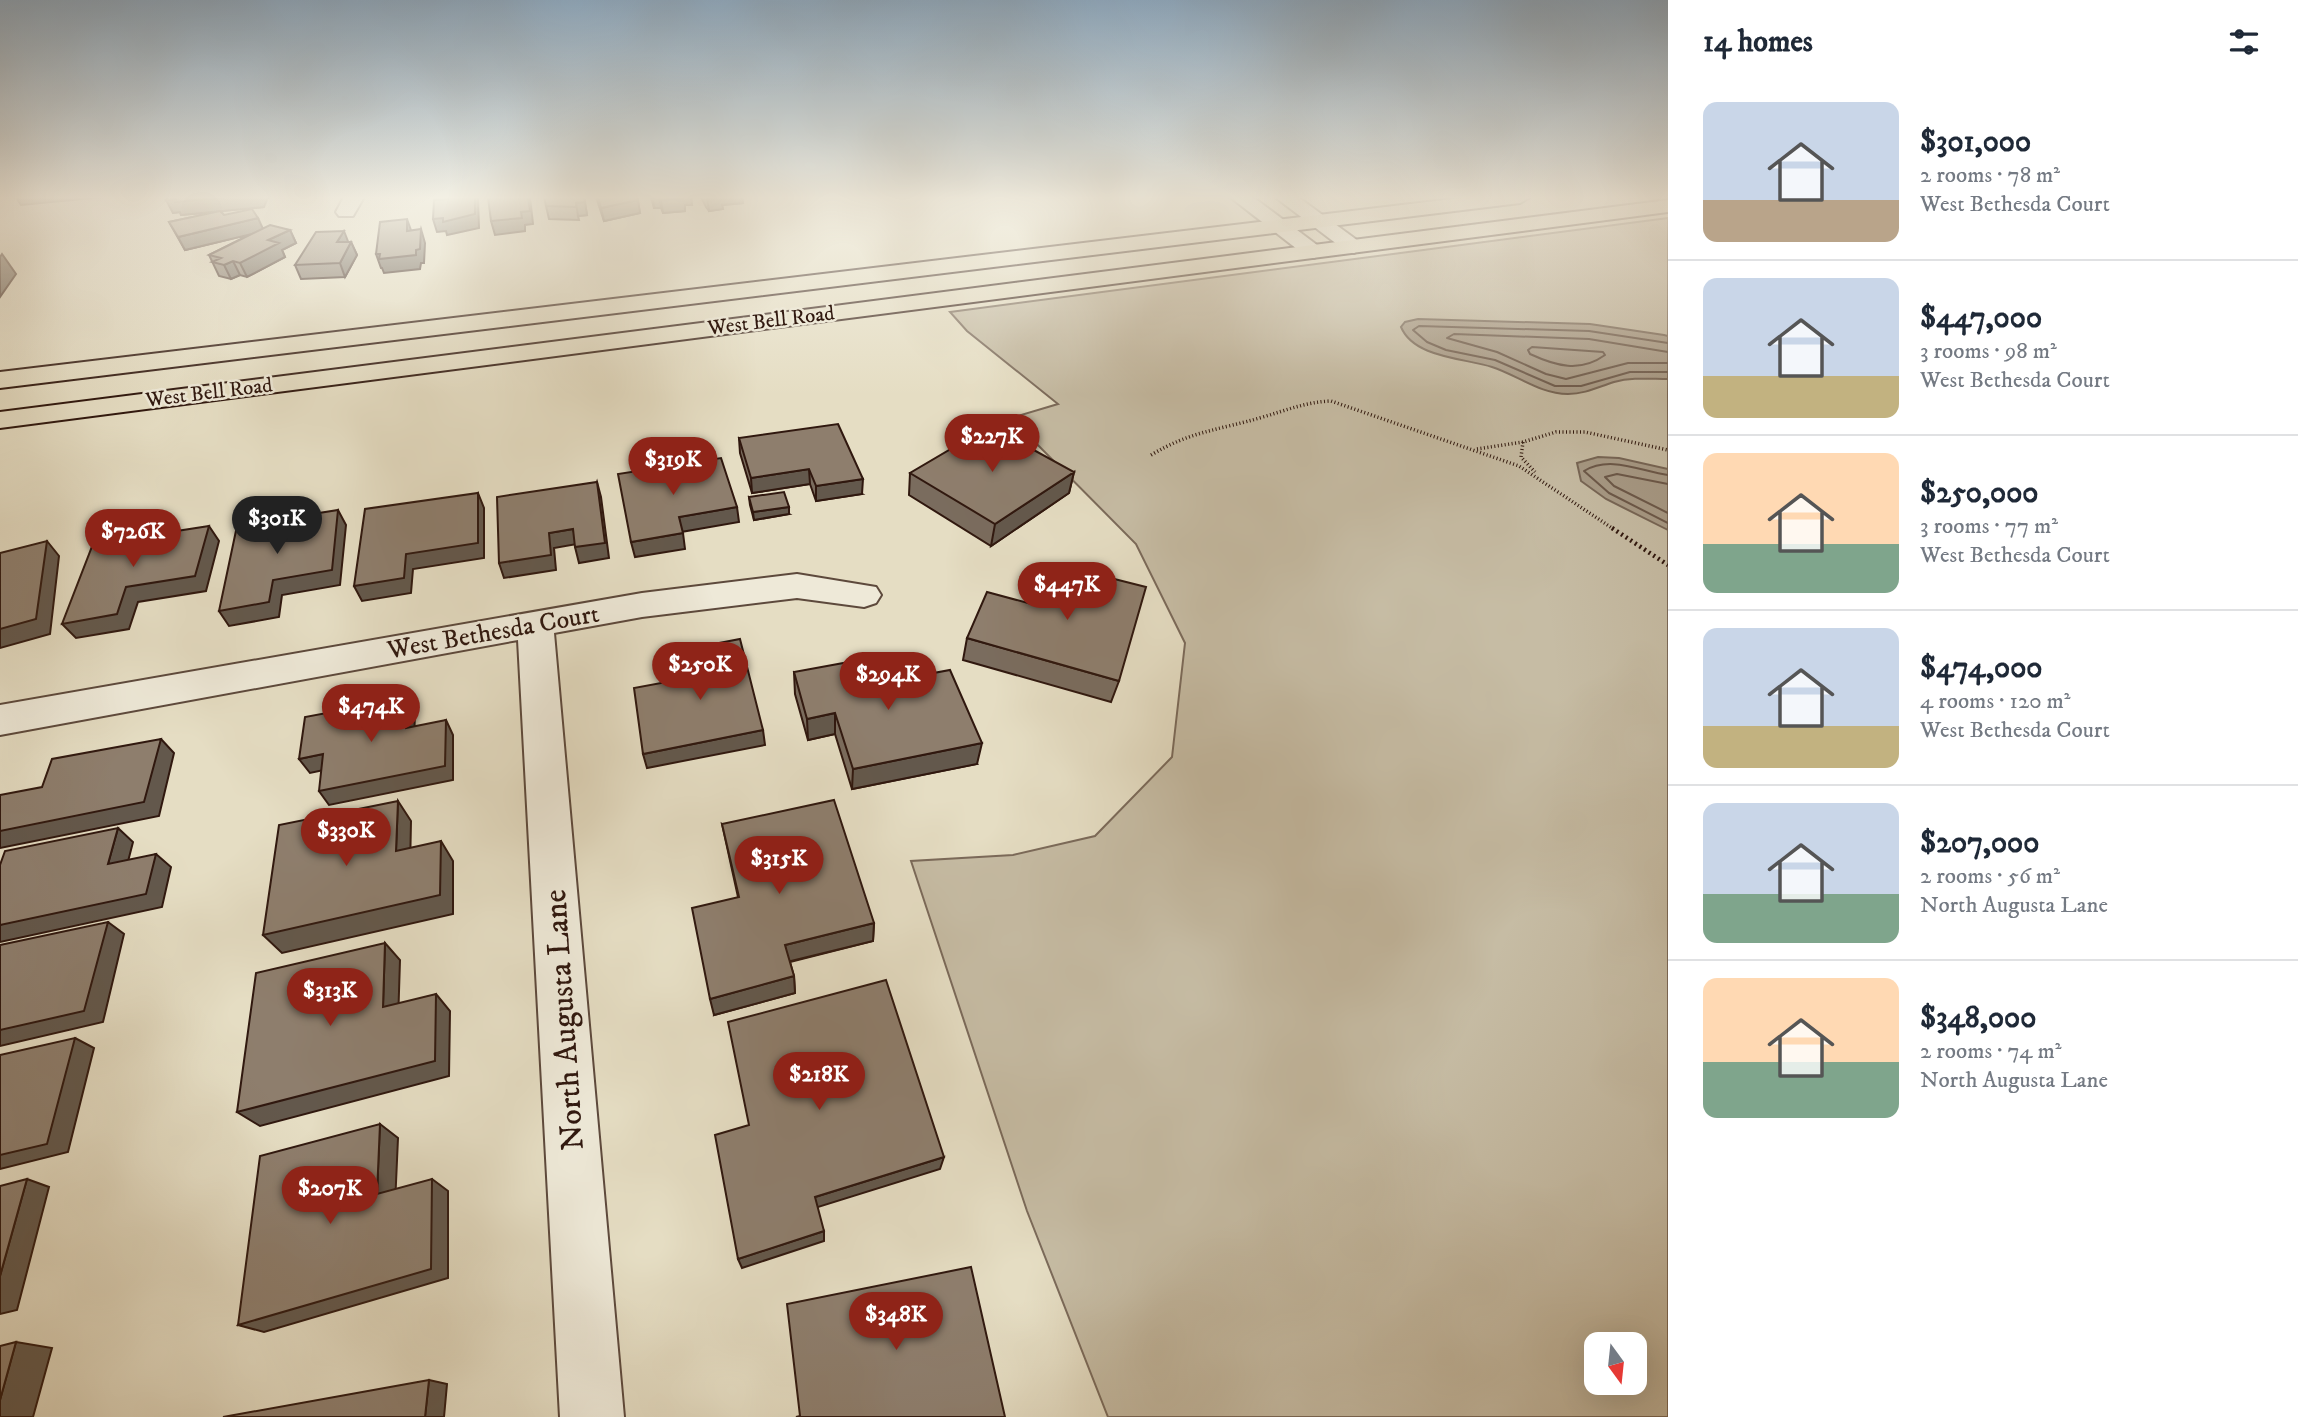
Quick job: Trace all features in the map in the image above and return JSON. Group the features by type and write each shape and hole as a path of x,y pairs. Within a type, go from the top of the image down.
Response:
{"main road":[{"name":"West Bell Road","path":"0,380 971,263"},
{"name":"West Bell Road","path":"0,420 1220,263"}],"street":[{"name":"West Bethesda Court","path":"0,720 642,605 797,586 864,595"},
{"name":"North Augusta Lane","path":"535,624 592,1417"}],"path":[{"path":"1151,455 1181,437 1263,417 1307,402 1331,401 1473,449 1538,475"},
{"path":"1473,449 1523,442 1556,432 1585,432 1668,450"},
{"path":"1523,442 1521,457 1538,475 1668,565"}],"shaded area":[{"path":"1323,263 1668,263 1668,1417 1108,1417 1027,1211 911,861 1013,855 1095,836 1172,757 1185,643 1136,544 1011,418 1058,404 967,331 950,312"}],"water":[{"path":"1418,319 1590,324 1664,335 1668,336 1668,379 1621,380 1574,394 1548,391 1501,370 1441,355 1417,345 1407,337 1401,327 1405,322"},
{"path":"1598,457 1619,458 1668,469 1668,530 1606,499 1581,481 1577,463"}],"building":[{"path":"296,263 337,263 295,265"},
{"path":"838,424 863,479 816,486 809,469 751,478 739,438"},
{"path":"990,426 1074,472 995,524 910,473"},
{"path":"721,458 737,507 679,517 683,533 631,542 618,474"},
{"path":"597,482 605,543 575,547 573,529 549,533 551,555 499,563 497,497"},
{"path":"784,492 789,507 753,512 749,497"},
{"path":"478,493 478,543 406,554 404,578 354,586 365,509"},
{"path":"338,510 332,570 273,580 269,602 219,611 237,526"},
{"path":"209,526 195,576 126,587 117,614 62,624 93,544"},
{"path":"47,541 36,619 0,629 0,553"},
{"path":"1055,564 1146,587 1119,681 967,638 987,592 1039,606"},
{"path":"740,639 763,730 643,754 634,688 699,676 693,648"},
{"path":"871,658 880,683 950,670 982,743 853,769 835,713 807,719 794,672"},
{"path":"407,698 406,728 446,720 445,766 319,791 323,754 299,759 305,717"},
{"path":"161,739 144,802 0,831 0,795 42,787 52,759"},
{"path":"834,800 874,923 785,945 794,976 710,999 692,908 739,897 722,824"},
{"path":"398,801 396,851 441,841 440,895 263,935 279,825"},
{"path":"118,828 108,864 156,854 146,894 0,925 0,865 5,851"},
{"path":"108,922 84,1011 0,1030 0,945"},
{"path":"385,943 383,1007 436,994 435,1061 237,1112 256,973"},
{"path":"886,980 944,1157 815,1197 824,1231 738,1259 715,1135 749,1125 728,1022"},
{"path":"75,1038 47,1144 0,1155 0,1055"},
{"path":"380,1124 377,1194 432,1179 431,1269 238,1325 260,1156"},
{"path":"27,1179 0,1276 0,1186"},
{"path":"971,1267 1005,1417 796,1417 800,1416 787,1304"},
{"path":"16,1342 0,1400 0,1346"},
{"path":"429,1380 425,1417 223,1417"}]}
